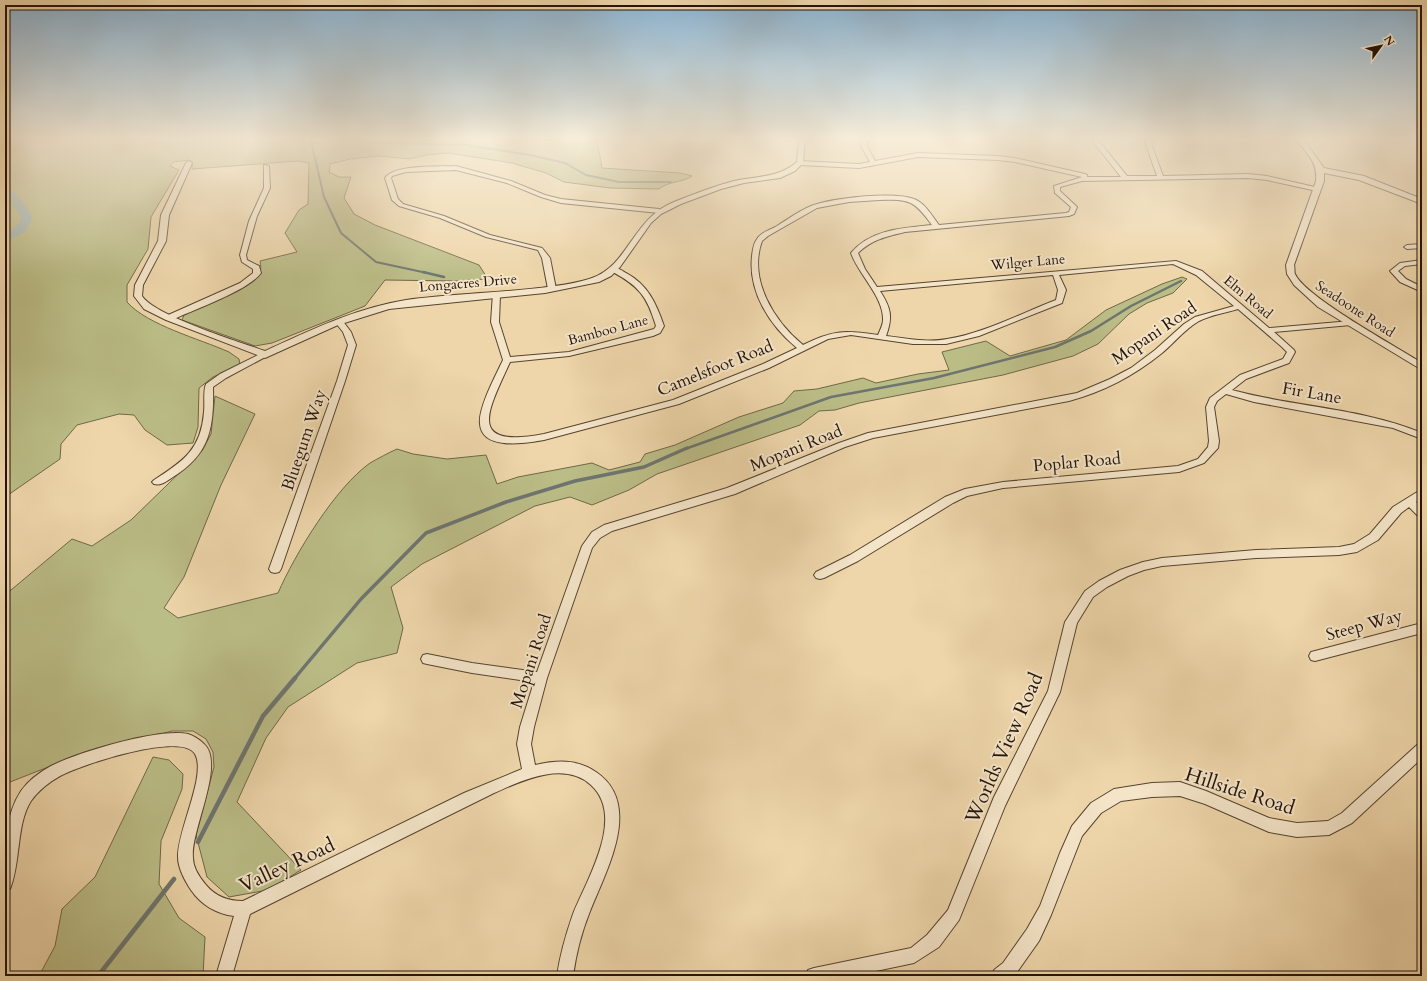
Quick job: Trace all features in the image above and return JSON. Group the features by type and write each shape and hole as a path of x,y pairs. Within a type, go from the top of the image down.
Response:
{"street":[{"path":"179,185 165,215 162,241 138,290 138,296 147,307 169,318 265,355"},
{"path":"169,318 244,285 257,273 256,268 244,261 243,255 255,215 268,190 269,185"},
{"path":"390,185 395,200 401,205 442,217 488,236 540,249 546,258 552,289"},
{"path":"516,185 543,196 561,201 659,211"},
{"name":"Longacres Drive","path":"156,482 175,472 190,459 202,444 208,430 209,386 223,376 265,355 339,322 380,308 400,304 552,289 592,281 606,276 614,269 643,228 659,211 676,203 731,185"},
{"path":"881,337 887,319 886,310 875,289 856,261 854,253 858,247 878,236 892,232 936,226 1067,215 1072,213 1074,207 1056,189 1059,185"},
{"path":"1296,185 1317,189"},
{"name":"Seadoone Road","path":"1319,185 1290,264 1291,274 1297,283 1321,305 1422,367"},
{"path":"1378,185 1422,202"},
{"path":"802,347 792,340 777,323 767,306 754,276 758,244 763,236 820,205 835,202 889,198 903,198 913,201 921,207 936,226"},
{"path":"1407,247 1422,246"},
{"name":"Wilger Lane","path":"875,289 1166,262 1182,264"},
{"path":"1422,262 1406,264 1397,267 1394,271 1398,277 1422,290"},
{"name":"Elm Road","path":"1182,264 1199,273 1238,307 1268,330 1291,352 1290,356"},
{"name":"Bamboo Lane","path":"507,360 568,354 657,331 660,326 648,295 643,287 636,281 614,269"},
{"name":"Camelsfoot Road","path":"507,360 489,400 485,413 484,423 487,432 498,439 511,441 544,437 676,402 766,366 814,341 838,334 851,333 930,343 946,342 976,334 1059,301 1063,295 1063,290 1055,273"},
{"path":"496,295 495,322 507,360"},
{"name":"Mopani Road","path":"530,773 524,744 527,727 541,678 587,546 596,535 608,528 731,491 842,445 871,435 1069,398 1086,393 1123,375 1152,357 1192,323 1212,314 1238,307"},
{"name":"Bluegum Way","path":"275,569 341,382 352,345 347,332 339,322"},
{"path":"1268,330 1351,323"},
{"name":"Poplar Road","path":"820,575 854,558 950,500 965,493 1003,485 1179,469 1201,461 1209,454 1214,440 1210,407 1214,400 1243,377 1286,361 1290,356"},
{"name":"Fir Lane","path":"1225,391 1254,399 1395,425 1422,436"},
{"path":"1422,494 1409,501 1422,513"},
{"name":"Worlds View Road","path":"814,976 914,955 933,941 954,915 999,802 1054,692 1071,622 1089,594 1103,584 1124,574 1143,566 1162,562 1256,554 1339,551 1357,548 1374,537 1397,510 1409,501"},
{"name":"Steep Way","path":"1315,656 1422,628"},
{"path":"427,659 472,668 541,678"},
{"name":"Valley Road","path":"5,884 10,867 17,817 22,803 35,786 49,774 83,760 166,739 182,740 196,745 202,754 206,765 204,780 187,837 185,857 191,877 204,896 219,906 233,909 244,909 486,790 530,773 548,768 564,767 583,772 597,780 607,792 611,807 612,828 608,850 574,933 565,976"},
{"name":"Hillside Road","path":"1000,976 1009,969 1034,935 1077,831 1096,808 1119,794 1152,790 1180,789 1219,803 1269,825 1297,830 1329,828 1347,818 1422,749"},
{"path":"224,976 244,909"}],"green space":[{"path":"5,185 170,185 151,217 148,249 127,285 127,302 147,318 175,331 229,352 239,359 240,365 213,377 199,388 198,427 193,443 167,445 145,430 134,415 119,414 77,425 61,444 60,459 8,495 5,503"},
{"path":"308,185 348,185 344,198 354,214 375,225 479,265 486,276 485,279 455,281 385,280 365,306 272,343 255,346 182,320 184,315 254,280 260,272 260,261 297,252 285,233 299,210 308,204"},
{"path":"585,185 668,185 659,189 610,188"},
{"path":"1182,277 1187,279 1173,293 1147,303 1129,314 1098,344 1073,356 1003,375 859,403 835,410 819,411 800,425 657,474 629,490 592,505 570,497 535,506 422,564 391,587 403,628 397,653 357,663 288,707 266,738 237,802 301,870 268,890 229,897 207,877 196,835 214,767 213,752 206,739 193,731 172,731 66,760 5,784 5,595 72,539 92,546 131,520 202,451 211,434 215,396 255,414 221,485 184,577 164,608 178,618 278,593 305,541 343,488 370,463 397,449 413,454 447,459 486,455 497,484 518,477 592,463 609,470 640,462 645,454 675,445 739,417 783,403 794,391 817,389 863,378 876,383 918,374 949,370 942,352 986,341 1010,356 1066,340 1106,310 1162,284"},
{"path":"153,757 169,760 183,774 182,789 161,841 159,884 179,918 205,937 203,976 39,976 55,946 62,909 95,877"}],"waterway":[{"path":"321,185 324,197 341,233 376,262 427,273"},
{"path":"5,191 21,207 27,218 21,229 5,238"},
{"path":"423,272 444,277"},
{"path":"685,449 831,397 934,378 1055,347 1091,331 1131,306 1181,281"},
{"path":"294,679 361,599 426,533 506,502 575,481 644,467 687,448"},
{"path":"198,842 263,716 295,678"},
{"path":"98,976 174,879"}]}
